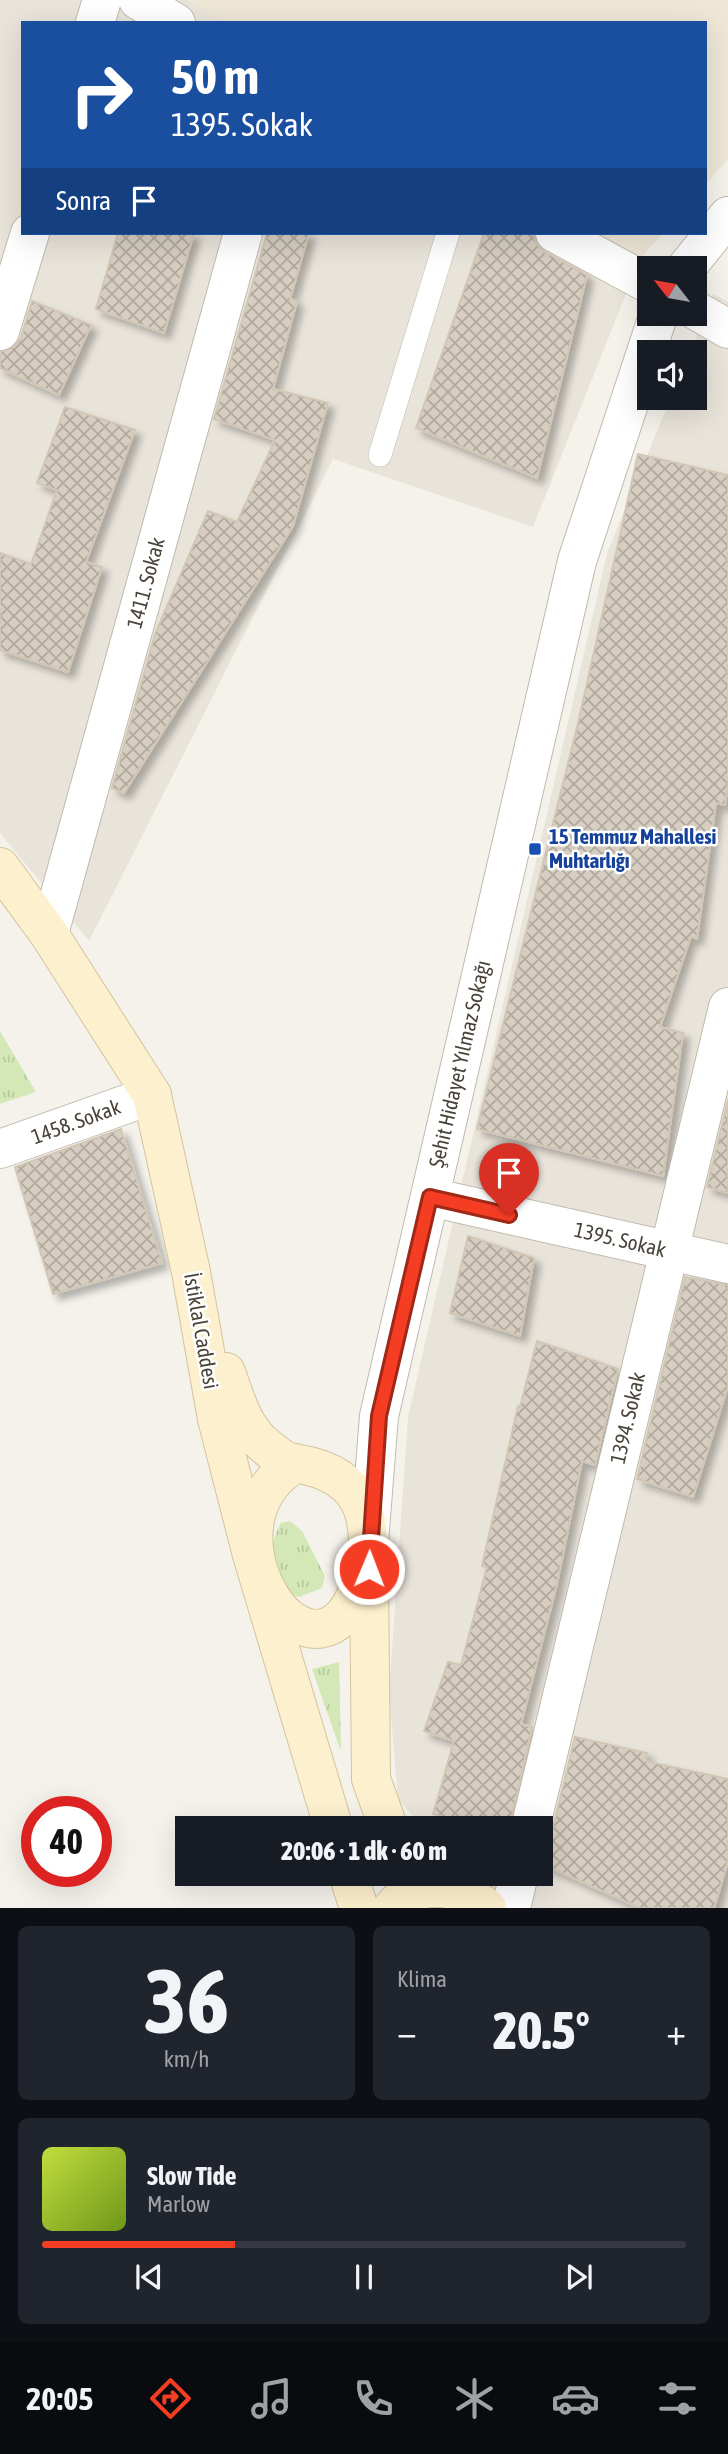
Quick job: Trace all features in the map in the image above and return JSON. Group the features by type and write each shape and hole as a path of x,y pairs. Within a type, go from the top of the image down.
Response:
{"street":[{"path":"96,21 102,0"},
{"path":"138,0 173,21"},
{"path":"696,256 728,216"},
{"path":"0,331 29,235"},
{"name":"1411. Sokak","path":"49,934 242,235"},
{"path":"559,235 637,277"},
{"path":"707,317 728,329"},
{"name":"Şehit Hidayet Yılmaz Sokağı","path":"384,1816 371,1779 369,1542 379,1416 577,561 655,326"},
{"name":"İstiklal Caddesi","path":"0,867 49,934 152,1095 191,1272 217,1419 252,1555 330,1816"},
{"name":"1394. Sokak","path":"533,1816 728,1007"},
{"name":"1458. Sokak","path":"0,1149 152,1095"},
{"name":"1395. Sokak","path":"430,1197 728,1264"},
{"path":"191,1272 243,1418 260,1441 285,1461 296,1463 325,1470 354,1490 363,1508 369,1542 361,1584 352,1601 342,1617 318,1627 294,1621 276,1608 252,1555 256,1517 265,1491 275,1475 296,1463 324,1464 351,1456 379,1416"},
{"path":"352,1886 359,1908"},
{"path":"511,1908 516,1886"},
{"path":"392,1908 412,1893 431,1888 451,1888 466,1892"}],"lane":[{"path":"380,455 447,235"}],"shaded area":[{"path":"0,0 189,0 225,21 21,21 21,235 598,235 637,257 637,267 533,527 333,459 89,941 0,833"},
{"path":"189,0 728,0 728,159 707,183 707,21 225,21"},
{"path":"598,235 661,235 643,256 637,257"},
{"path":"713,294 728,302 728,1908 534,1908 491,1886 553,1886 553,1816 413,1816 398,1799 389,1693 408,1417 607,553 666,410 707,410 707,340 695,340 700,326 707,326 707,309"}],"green space":[{"path":"0,1031 36,1092 0,1104"},
{"path":"290,1521 302,1531 325,1576 322,1588 299,1597 286,1594 273,1558 276,1533 281,1523"},
{"path":"339,1662 341,1749 312,1669"}],"building":[{"path":"117,235 193,235 164,333 96,309"},
{"path":"266,235 308,235 290,299 297,301 273,389 328,403 293,526 124,793 112,788 155,634 208,511 237,522 275,440 214,419"},
{"path":"483,235 534,235 536,244 544,252 587,275 537,478 416,428"},
{"path":"32,301 91,325 59,395 0,368 0,352 14,347 21,338"},
{"path":"65,407 135,430 86,562 102,567 68,672 0,650 0,553 31,564 57,490 37,483"},
{"path":"638,454 728,475 728,783 725,805 716,803 697,939 691,936 660,1027 683,1033 663,1176 477,1129 579,719"},
{"path":"728,1100 728,1193 707,1187"},
{"path":"121,1129 162,1263 53,1294 15,1167"},
{"path":"468,1236 534,1258 520,1336 450,1313"},
{"path":"685,1277 728,1285 728,1386 693,1497 637,1479"},
{"path":"537,1341 618,1369 595,1465 582,1461 557,1584 521,1724 532,1727 512,1816 440,1816 433,1814 454,1741 424,1731 448,1662 461,1665 487,1567 482,1566 518,1406 520,1407"},
{"path":"575,1737 647,1753 645,1761 728,1779 728,1861 714,1908 640,1908 553,1869 553,1828"}],"place":[{"name":"15 Temmuz Mahallesi Muhtarlığı","path":"535,849"}],"route":[{"path":"369,1569 379,1416 430,1197 509,1215"}]}
